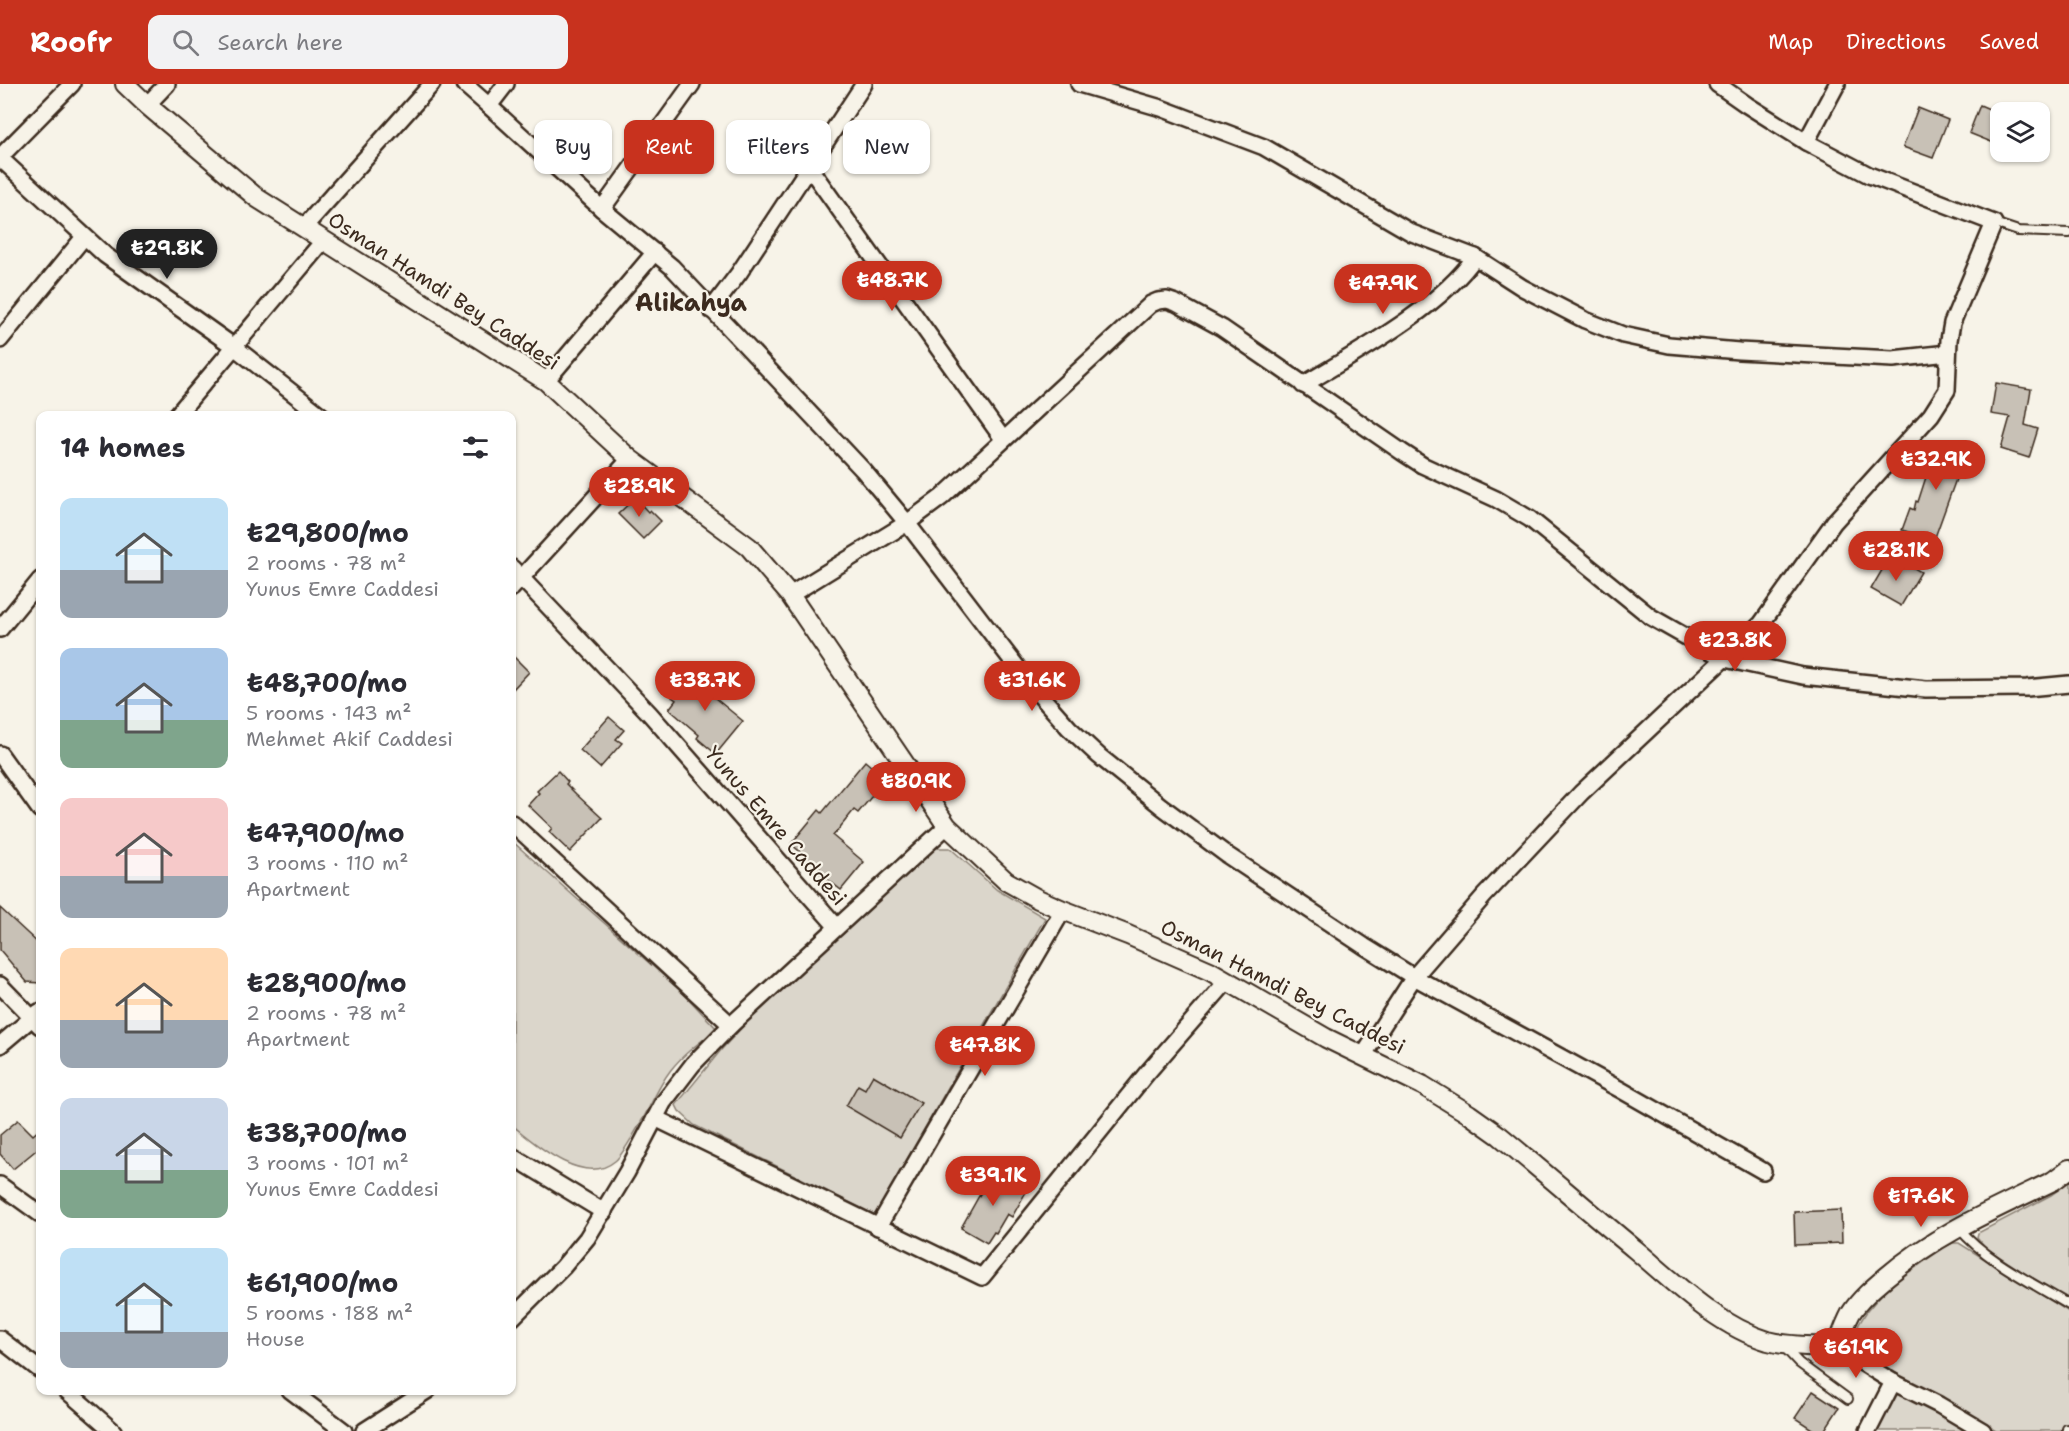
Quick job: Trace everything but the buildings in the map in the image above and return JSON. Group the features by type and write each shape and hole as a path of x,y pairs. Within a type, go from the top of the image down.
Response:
{"street":[{"path":"72,84 0,157 105,255 233,346 316,411"},
{"name":"Osman Hamdi Bey Caddesi","path":"125,84 257,198 546,381 630,459 749,547 790,595 947,826 1006,881 1063,910 1191,961 1320,1035 1422,1085 1485,1125 1716,1314 1748,1333 1781,1344 1837,1347"},
{"path":"147,105 167,84"},
{"path":"304,227 432,84"},
{"path":"465,84 602,209 684,279 863,470 1030,684 1063,722 1099,756 1227,855 1414,977 1621,1090 1763,1171"},
{"path":"489,106 506,84"},
{"path":"602,209 692,84"},
{"path":"831,134 864,84"},
{"path":"1078,84 1161,108 1264,147 1412,233 1474,257 1523,288 1585,320 1623,335 1669,345 1739,351 1893,359 1948,353"},
{"path":"1363,1056 1414,977 1484,896 1581,793 1761,624 1834,522 1917,432 1940,403 1947,390 1950,331 1994,223 1869,175 1806,142 1717,84"},
{"path":"1806,142 1837,84"},
{"path":"711,310 740,273 804,174"},
{"path":"814,174 1003,439"},
{"path":"0,340 84,237"},
{"path":"180,411 324,240"},
{"path":"546,381 655,252"},
{"path":"1303,385 1362,350 1411,316 1456,280 1474,257"},
{"path":"790,595 907,524 942,497 1003,439 1086,366 1143,309 1158,301 1167,300 1190,309 1222,328 1422,465 1496,499 1522,514 1651,617 1725,659 1803,676 1926,689 2027,688 2069,684"},
{"path":"516,577 630,459"},
{"name":"Yunus Emre Caddesi","path":"516,579 650,714 837,927"},
{"path":"0,629 36,585"},
{"path":"0,754 36,804"},
{"path":"516,1314 577,1252 604,1212 677,1082 731,1025 947,826"},
{"path":"516,827 731,1025"},
{"path":"879,1227 1063,910"},
{"path":"655,1118 982,1277 1147,1073 1227,981"},
{"path":"0,985 36,1016"},
{"path":"0,1045 36,1019"},
{"path":"516,1158 604,1212"},
{"path":"1983,1431 1893,1382 1837,1347 1850,1315 1871,1289 1926,1246 1958,1227 2053,1180 2069,1169"},
{"path":"0,1185 36,1211"},
{"path":"0,1339 36,1367"},
{"path":"1868,1431 1893,1382"},
{"path":"72,1395 113,1431"},
{"path":"297,1395 344,1431"},
{"path":"364,1431 420,1395"}],"lane":[{"path":"1994,223 2018,231 2069,233"},
{"path":"1958,1227 1969,1241 1983,1252 2069,1305"},
{"path":"1781,1344 1799,1363 1848,1399"}],"shaded area":[{"path":"516,845 684,994 717,1029 692,1048 670,1071 631,1140 615,1161 603,1168 589,1169 575,1166 534,1143 516,1128"},
{"path":"936,848 950,848 997,890 1045,918 875,1215 694,1125 676,1105 750,1019"},
{"path":"2069,1182 2069,1302 1986,1248 1977,1237 1978,1233 2051,1195"},
{"path":"1953,1243 1959,1243 2069,1312 2069,1426 2064,1424 2061,1431 1996,1431 1876,1365 1857,1345 1855,1336 1859,1324 1887,1288"},
{"path":"1896,1393 1970,1431 1877,1431 1891,1397"}],"district":[{"name":"Alikahya","path":"691,303"}]}
